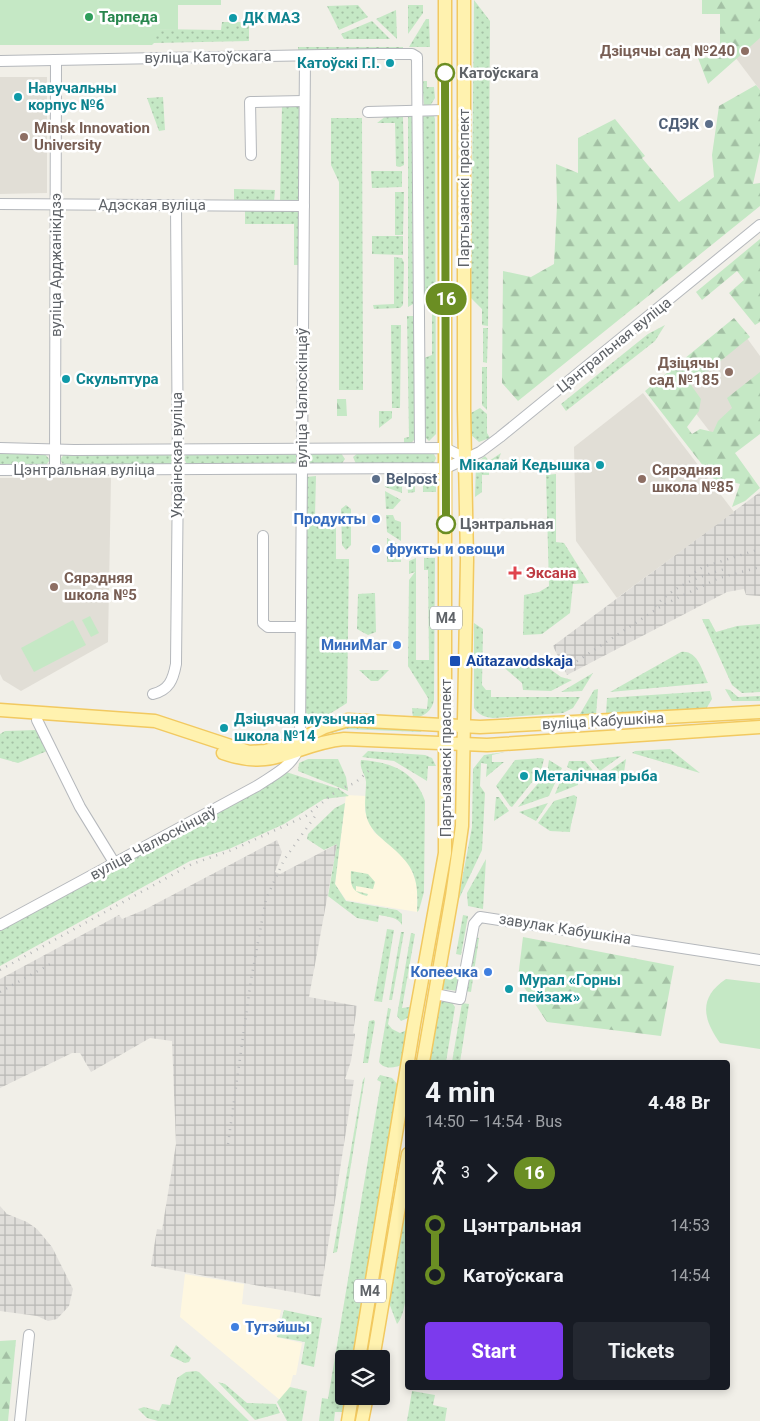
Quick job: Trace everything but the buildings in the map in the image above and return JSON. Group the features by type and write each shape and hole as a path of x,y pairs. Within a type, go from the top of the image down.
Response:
{"main road":[{"name":"Партызанскі праспект","path":"408,1060 445,853 445,0"},
{"name":"Партызанскі праспект","path":"423,1060 452,896 462,826 467,560 464,0"},
{"path":"445,37 452,58 459,62 464,56"},
{"path":"445,110 454,112 464,126"},
{"path":"0,710 155,721 249,752 276,750 299,745"},
{"name":"вуліца Кабушкіна","path":"299,745 325,727 348,720 464,726 760,712"},
{"path":"0,718 153,729 251,761 279,758 299,745"},
{"name":"вуліца Кабушкіна","path":"299,745 344,739 464,745 760,726"},
{"path":"422,976 426,990 435,994"},
{"name":"Партызанскі праспект","path":"360,1350 405,1079"},
{"name":"М4","path":"375,1350 405,1172"},
{"path":"348,1421 351,1405"},
{"path":"362,1421 365,1405"}],"street":[{"name":"вуліца Катоўскага","path":"0,61 415,55 418,60 418,110"},
{"name":"вуліца Чалюскінцаў","path":"0,925 258,786 283,769 295,756 299,745 305,56"},
{"name":"вуліца Арджанікідзэ","path":"55,470 56,60"},
{"path":"251,155 250,102 304,100"},
{"path":"418,110 420,448"},
{"path":"368,112 445,110"},
{"name":"Адэская вуліца","path":"0,204 304,206"},
{"name":"Украінская вуліца","path":"153,694 166,689 172,680 176,664 178,449 176,206"},
{"name":"Цэнтральная вуліца","path":"0,470 446,468 480,452 500,437 760,225"},
{"name":"Цэнтральная вуліца","path":"0,448 445,448 465,458"},
{"path":"263,536 263,623 268,627 300,627"},
{"path":"37,720 80,807 115,864"},
{"name":"завулак Кабушкіна","path":"435,994 460,999 474,924 480,917 760,960"},
{"path":"20,1421 29,1335"}],"shaded area":[{"name":"Дзіцячы сад №240","path":"760,6 760,90 723,41"},
{"name":"Minsk Innovation University","path":"0,77 47,77 47,193 0,194"},
{"name":"Дзіцячы сад №185","path":"744,334 760,356 760,400 714,437 677,389"},
{"name":"Сярэдняя школа №85","path":"643,393 734,512 617,598 576,541 574,447"},
{"name":"Сярэдняя школа №5","path":"0,478 111,478 108,642 21,691 3,680 0,674"},
{"path":"760,492 760,596 746,595 744,589 727,592 567,675 553,646"},
{"path":"346,795 366,796 365,811 374,832 408,860 417,885 417,912 346,900 335,884"},
{"path":"277,840 282,852 275,872 280,874 337,844 309,997 357,1006 351,1061 345,1079 354,1080 320,1297 151,1266 157,1229 162,1230 176,1144 172,1041 150,1038 91,1072 80,1053 72,1053 0,1088 0,979 119,915 122,919 144,910"},
{"path":"0,1206 7,1214 27,1222 37,1229 52,1247 73,1289 69,1306 57,1319 48,1321 37,1316 0,1311"},
{"name":"Тутэйшы","path":"185,1274 244,1284 242,1304 281,1310 276,1337 302,1343 296,1375 293,1375 290,1387 280,1400 180,1317"}],"green space":[{"name":"Тарпеда","path":"0,0 221,0 221,5 178,5 178,30 155,29 154,43 152,45 0,45"},
{"path":"474,0 490,21 488,326 482,325 482,309 471,298"},
{"name":"Дзіцячы сад №240","path":"702,0 760,0 760,38 708,84 698,58 720,57 720,14 702,14"},
{"path":"358,5 368,17 339,30 327,6"},
{"path":"408,5 423,5 423,13 408,34"},
{"path":"396,10 397,39 376,19"},
{"path":"426,19 429,19 430,47 409,47"},
{"path":"372,21 390,39 344,39 341,34"},
{"path":"222,22 249,22 249,41 154,43 154,29 221,30"},
{"path":"298,47 403,47 403,51 298,51"},
{"path":"422,81 427,81 427,87 434,87 435,98 430,106 424,105"},
{"path":"756,85 760,90 760,152 753,184 760,183 760,206 518,401 502,383 503,271 531,277 554,264 557,205 556,164 578,173 578,138 615,119 645,156 642,158 679,202 714,177 712,155 719,106"},
{"path":"163,97 165,130 159,131 147,98"},
{"path":"282,106 300,106 298,202 280,202"},
{"path":"401,114 403,117 404,165 400,167 396,166 395,123 377,123 386,116"},
{"path":"408,114 412,115 413,304 408,307"},
{"path":"424,114 434,115 435,119 436,434 429,441 424,436 424,358 432,355 432,305 423,303 422,121"},
{"path":"331,118 362,118 363,390 339,390 339,182 331,165"},
{"path":"371,171 402,171 402,187 372,188"},
{"path":"234,189 275,190 274,202 234,201"},
{"path":"395,192 404,192 403,235 395,235"},
{"path":"245,209 300,210 300,265 294,265 294,224 245,224"},
{"path":"372,236 403,236 403,255 372,254"},
{"path":"760,239 760,322 755,325 729,293 744,280 737,271 702,300 696,292"},
{"path":"394,257 402,258 404,263 403,305 400,308 374,309 373,305 394,304"},
{"path":"407,316 413,316 414,320 415,439 411,443 404,444 404,438 409,437"},
{"path":"734,318 750,337 691,385 701,399 699,411 687,427 692,434 700,429 713,432 718,421 732,408 727,398 760,372 760,434 735,453 760,488 745,501 732,507 740,484 725,480 718,485 645,391"},
{"path":"391,325 401,325 400,408 392,408"},
{"path":"665,325 655,341 566,411 561,404 648,334"},
{"path":"483,328 488,328 487,363 483,362"},
{"path":"482,367 487,367 487,410 482,405"},
{"path":"337,399 346,399 347,416 337,416"},
{"path":"480,408 487,414 487,433 490,438 479,442 470,434 469,414"},
{"path":"379,411 392,411 392,418 379,428"},
{"path":"359,452 429,452 434,454 436,458 434,463 429,465 356,464 353,457"},
{"path":"187,453 296,453 298,460 293,464 187,465 184,458"},
{"path":"309,453 341,453 345,459 341,465 311,465 307,461"},
{"path":"501,453 497,464 489,470 489,475 482,475 482,492 475,497 476,463 485,456 489,461"},
{"path":"0,454 45,454 50,460 45,466 0,466"},
{"path":"64,454 171,454 172,466 64,466 60,460"},
{"path":"556,474 556,542 564,543 589,583 573,584 570,613 542,634 523,635 524,595 539,592 549,586 546,475"},
{"path":"385,475 412,476 415,481 415,492 408,493 407,478 402,479 402,493 385,487"},
{"path":"316,476 315,516 336,516 336,559 349,559 347,703 327,715 316,718 305,716 306,477"},
{"path":"423,477 431,479 436,484 436,492 423,492"},
{"path":"385,491 401,500 393,509 386,509"},
{"path":"346,505 351,509 351,545 346,550 342,545 341,509"},
{"path":"386,515 393,515 395,520 401,522 401,541 387,532"},
{"path":"387,538 401,546 401,562 387,562"},
{"path":"416,558 416,660 429,660 428,570 424,570 424,558 435,558 434,700 427,713 413,718 412,708 427,709 428,698 408,666 409,580 415,572 409,574 409,561"},
{"path":"375,593 376,632 368,635 357,629 358,594"},
{"path":"90,616 99,633 91,637 82,620"},
{"path":"702,619 709,619 716,632 737,626 760,624 760,692 742,693 732,685"},
{"path":"73,620 86,645 34,672 21,648"},
{"path":"474,623 483,629 482,685 486,690 491,690 491,697 580,697 573,708 563,713 493,718 478,712 474,708"},
{"path":"681,652 692,654 699,662 708,683 610,692"},
{"path":"495,659 536,659 561,677 572,680 551,691 523,690 522,683 500,664 495,663"},
{"path":"359,670 389,670 378,681 371,681"},
{"path":"593,673 582,691 561,692"},
{"path":"598,689 596,715 580,714 594,690"},
{"path":"725,689 730,690 738,697 760,696 760,701 732,701"},
{"path":"710,691 712,699 706,709 606,714 607,698"},
{"path":"346,727 422,729 421,732 346,729 331,733 330,731"},
{"path":"36,730 41,735 47,751 18,763 0,758 0,734 5,731"},
{"path":"670,749 700,773 632,753 635,751"},
{"path":"368,751 425,755 432,758 436,766 428,766 427,781 394,761 362,757"},
{"path":"505,752 492,755 492,762 504,762 486,777 487,764 481,763 480,786 485,793 482,850 458,901 472,827 473,769 484,755"},
{"path":"621,756 600,771 590,760"},
{"path":"308,759 338,759 346,777 348,791 298,771 299,763"},
{"path":"544,759 541,771 512,807 510,806 496,786 515,760"},
{"path":"626,759 623,779 601,777"},
{"path":"361,760 392,766 408,775 421,791 425,801 424,892 417,912 417,890 413,873 404,859 372,828 366,816 366,782"},
{"path":"549,760 562,768 549,796 518,807 547,773"},
{"path":"569,761 585,761 596,774 591,777 584,776 567,767"},
{"path":"565,770 578,777 578,785 555,794"},
{"path":"283,771 339,789 349,796 324,799 284,824 229,849 190,861 0,966 0,929"},
{"path":"574,795 577,797 570,832 550,831 538,823 554,801"},
{"path":"496,797 499,797 509,811 494,821"},
{"path":"345,803 335,884 346,901 397,910 402,914 402,925 395,919 379,915 378,922 357,918 328,896 337,844 324,850 307,839 308,834 335,808"},
{"path":"548,803 536,821 519,812"},
{"path":"486,859 483,909 468,906 467,893"},
{"path":"351,871 368,874 375,882 373,889 356,886 356,891 351,881"},
{"path":"463,915 468,916 461,955 456,954"},
{"path":"387,929 394,930 382,1002 374,1001"},
{"path":"401,932 404,932 392,1000 389,1000"},
{"path":"411,933 415,934 402,1008 410,1007 408,1018 401,1021 397,1016"},
{"path":"473,937 479,938 471,992 465,991"},
{"path":"523,937 674,966 661,1036 547,1022 518,978"},
{"path":"444,963 460,974 458,991 442,989"},
{"path":"726,979 760,983 760,1049 720,1043 714,1034 707,1017 707,1001 717,986"},
{"path":"444,1000 451,1001 455,1007 446,1060 428,1060 438,1005"},
{"path":"462,1003 469,1004 460,1060 452,1060"},
{"path":"388,1008 391,1009 388,1024 392,1029 400,1033 409,1029 403,1064 390,1068 381,1065 379,1062"},
{"path":"374,1020 368,1063 363,1063 369,1021"},
{"path":"380,1075 392,1078 399,1086 354,1350 336,1350 381,1082 377,1080"},
{"path":"365,1077 337,1252 333,1253 363,1080"},
{"path":"405,1197 405,1302 397,1324 388,1300"},
{"path":"284,1310 322,1318 314,1367 301,1364 305,1342 277,1337"},
{"path":"16,1340 8,1421 0,1421 0,1341"},
{"path":"176,1345 191,1358 189,1362 185,1363 170,1356"},
{"path":"335,1357 335,1405 343,1405 342,1412 335,1412 334,1421 319,1421 322,1398 328,1399"},
{"path":"196,1371 249,1421 158,1421 147,1418 138,1409 144,1407 159,1411 162,1404 170,1405 177,1378 186,1372"},
{"path":"218,1382 225,1384 247,1403 276,1404 280,1413 255,1420"},
{"path":"290,1387 307,1391 302,1421 287,1421 277,1402"},
{"path":"412,1391 435,1395 433,1405 447,1408 445,1421 407,1421"}],"railway":[{"path":"689,576 703,567 760,549"},
{"path":"571,665 663,605 719,578 760,567"},
{"path":"655,606 679,587 705,575 725,569"},
{"path":"0,970 192,864 232,850 306,816 339,789 355,783 373,767"},
{"path":"228,1144 251,980 266,899 284,860 318,812"},
{"path":"0,992 54,962"}],"bus line":[{"name":"16","path":"445,73 446,524"}],"place":[{"name":"Тарпеда","path":"89,17"},
{"name":"ДК МАЗ","path":"233,18"},
{"name":"Дзіцячы сад №240","path":"745,51"},
{"name":"Катоўскі Г.І.","path":"390,63"},
{"name":"Катоўскага","path":"445,73"},
{"name":"Навучальны корпус №6","path":"18,97"},
{"name":"СДЭК","path":"709,124"},
{"name":"Minsk Innovation University","path":"24,137"},
{"name":"Дзіцячы сад №185","path":"729,372"},
{"name":"Скульптура","path":"66,379"},
{"name":"Мікалай Кедышка","path":"600,465"},
{"name":"Belpost","path":"376,479"},
{"name":"Сярэдняя школа №85","path":"642,479"},
{"name":"Продукты","path":"376,519"},
{"name":"Цэнтральная","path":"446,524"},
{"name":"фрукты и овощи","path":"376,549"},
{"name":"Эксана","path":"515,573"},
{"name":"Сярэдняя школа №5","path":"54,587"},
{"name":"МиниМаг","path":"397,645"},
{"name":"Aŭtazavodskaja","path":"455,661"},
{"name":"Дзіцячая музычная школа №14","path":"224,728"},
{"name":"Металічная рыба","path":"524,776"},
{"name":"Копеечка","path":"488,972"},
{"name":"Мурал «Горны пейзаж»","path":"509,989"},
{"name":"Тутэйшы","path":"235,1327"}]}
